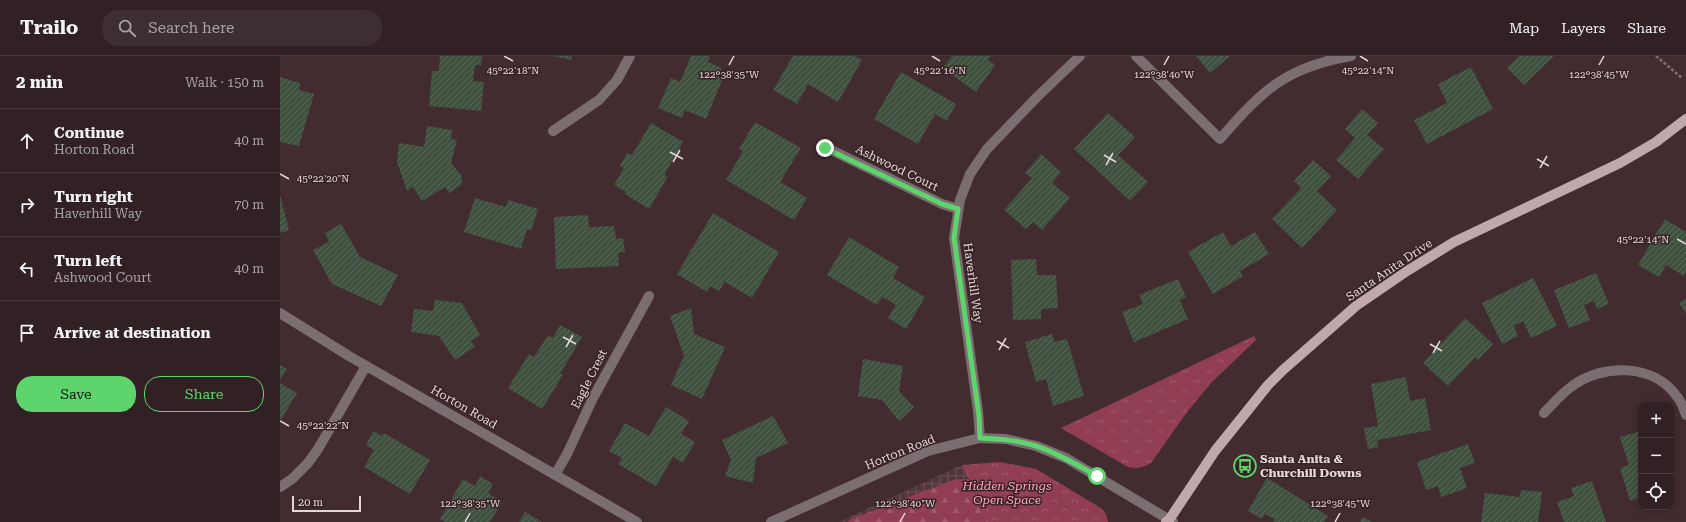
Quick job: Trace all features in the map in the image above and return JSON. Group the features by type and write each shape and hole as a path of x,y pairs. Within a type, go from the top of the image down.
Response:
{"main road":[{"name":"Santa Anita Drive","path":"1170,521 1215,451 1268,385 1295,359 1356,306 1407,271 1460,239 1620,163 1656,142 1686,118"}],"street":[{"path":"553,131 599,100 617,80 630,56"},
{"name":"Haverhill Way","path":"980,438 979,416 954,238 960,200 970,174 988,149 1037,97 1080,56"},
{"path":"1136,56 1220,139 1266,91 1284,78 1306,67 1351,56"},
{"name":"Ashwood Court","path":"825,148 942,204 958,209"},
{"name":"Eagle Crest","path":"555,475 567,454 600,384 649,296"},
{"name":"Horton Road","path":"280,313 366,366 637,522"},
{"path":"280,487 292,479 308,463 318,450 366,366"},
{"path":"1544,413 1571,386 1601,372 1619,370 1651,375 1666,386 1678,398 1686,415"},
{"name":"Horton Road","path":"771,522 928,451 980,438 1006,439 1036,446 1066,458 1170,521"}],"path":[{"path":"1656,56 1682,78"}],"shaded area":[{"path":"962,465 988,522 839,522 873,506"}],"green space":[{"path":"1254,336 1256,340 1212,382 1187,412 1151,463 1148,465 1136,468 1126,466 1061,428"},
{"name":"Hidden Springs Open Space","path":"1000,462 1036,469 1101,508 1106,514 1108,522 988,522 962,465"},
{"path":"956,479 975,480 1005,522 848,522 849,520"}],"building":[{"path":"440,56 482,56 481,65 475,65 473,81 484,82 481,111 429,106 432,71 439,71"},
{"path":"554,56 572,56 571,60"},
{"path":"691,56 710,56 708,62 722,68 718,76 723,78 706,119 685,110 682,118 658,108 671,78 680,82"},
{"path":"793,56 854,56 862,60 838,102 808,84 797,104 773,90"},
{"path":"952,56 991,56 988,60 995,65 976,92 943,68"},
{"path":"1196,56 1230,56 1210,73"},
{"path":"1519,56 1554,56 1524,85 1507,68"},
{"path":"1471,67 1493,109 1427,144 1414,120 1447,103 1438,84"},
{"path":"901,72 956,104 947,121 935,114 918,144 874,119"},
{"path":"280,77 300,83 299,90 314,94 299,146 280,142"},
{"path":"1362,109 1378,123 1367,135 1384,149 1358,179 1336,160 1355,138 1345,129"},
{"path":"1108,113 1135,137 1118,155 1148,182 1130,201 1074,149"},
{"path":"755,122 801,148 780,182 807,198 794,220 726,180 743,151 739,149"},
{"path":"651,123 683,142 664,175 668,176 649,209 625,194 626,192 614,185 624,168 620,166 627,153 632,155"},
{"path":"427,126 452,130 451,139 457,140 451,163 461,175 462,184 449,193 445,187 422,201 413,187 407,191 397,162 399,143 424,147"},
{"path":"1041,154 1061,172 1052,183 1070,198 1042,230 1033,222 1026,229 1004,210 1032,178 1025,173"},
{"path":"1313,160 1331,176 1317,191 1337,210 1302,248 1272,219 1301,188 1294,181"},
{"path":"280,195 289,230 280,233"},
{"path":"475,198 506,207 508,200 538,209 531,231 527,229 521,249 464,232"},
{"path":"713,213 779,252 752,298 725,282 719,291 710,286 707,292 677,274"},
{"path":"588,215 589,227 614,226 616,239 623,238 625,252 618,253 619,266 556,269 554,217"},
{"path":"1665,219 1686,232 1686,272 1684,276 1666,265 1659,277 1638,265"},
{"path":"341,224 360,257 398,275 381,306 332,284 313,250 329,242 325,233"},
{"path":"1223,232 1231,246 1255,232 1269,254 1240,271 1243,276 1213,294 1188,252"},
{"path":"849,237 899,267 893,278 925,297 906,329 888,318 896,305 882,297 877,305 827,275"},
{"path":"1036,259 1037,275 1056,275 1058,308 1041,309 1041,319 1013,320 1011,260"},
{"path":"1596,273 1609,304 1597,309 1594,301 1584,305 1590,320 1569,328 1554,290"},
{"path":"1533,278 1557,326 1531,338 1523,321 1514,326 1518,336 1502,344 1482,303"},
{"path":"1178,279 1186,297 1180,300 1188,319 1134,342 1122,312 1143,304 1139,295"},
{"path":"1686,299 1686,313 1679,303"},
{"path":"435,300 462,303 480,335 471,341 475,347 455,360 439,336 411,332 414,309 433,311"},
{"path":"691,308 694,334 725,347 702,399 671,385 684,356 670,316"},
{"path":"1465,318 1493,344 1478,360 1476,357 1448,386 1423,363"},
{"path":"560,325 582,337 560,374 563,375 542,409 508,388 529,354 534,357 548,335 553,338"},
{"path":"1052,334 1054,342 1067,339 1084,396 1053,406 1046,379 1036,382 1025,342"},
{"path":"863,359 903,366 899,391 914,407 899,421 882,400 858,396"},
{"path":"280,365 287,369 280,380"},
{"path":"1406,377 1410,401 1425,398 1431,430 1377,440 1378,447 1368,449 1364,428 1378,426 1371,384"},
{"path":"280,383 297,393 280,421"},
{"path":"666,407 689,421 681,434 695,442 683,463 673,457 656,486 618,464 622,458 609,451 625,423 649,436"},
{"path":"773,416 788,443 756,458 753,483 725,476 731,460 722,440"},
{"path":"373,431 382,436 384,433 430,460 410,494 364,467 374,450 366,445"},
{"path":"1638,432 1638,498 1630,501 1620,468 1629,465 1620,437"},
{"path":"1468,444 1475,463 1460,468 1467,488 1441,497 1438,486 1426,490 1417,462"},
{"path":"480,476 493,484 488,493 502,502 490,522 446,522 440,519 463,479 475,486"},
{"path":"1267,478 1328,516 1324,522 1273,522 1275,519 1265,514 1262,519 1248,511"},
{"path":"1592,481 1606,522 1564,522 1557,502 1574,496 1571,488"},
{"path":"1521,490 1542,492 1538,522 1481,522 1485,493 1520,497"},
{"path":"525,512 542,522 519,522"},
{"path":"1363,517 1372,522 1360,522"}],"place":[{"name":"Santa Anita & Churchill Downs","path":"1245,466"}],"route":[{"path":"825,148 942,204 958,209 954,238 979,416 980,438 1006,439 1036,446 1066,458 1097,476"}]}
